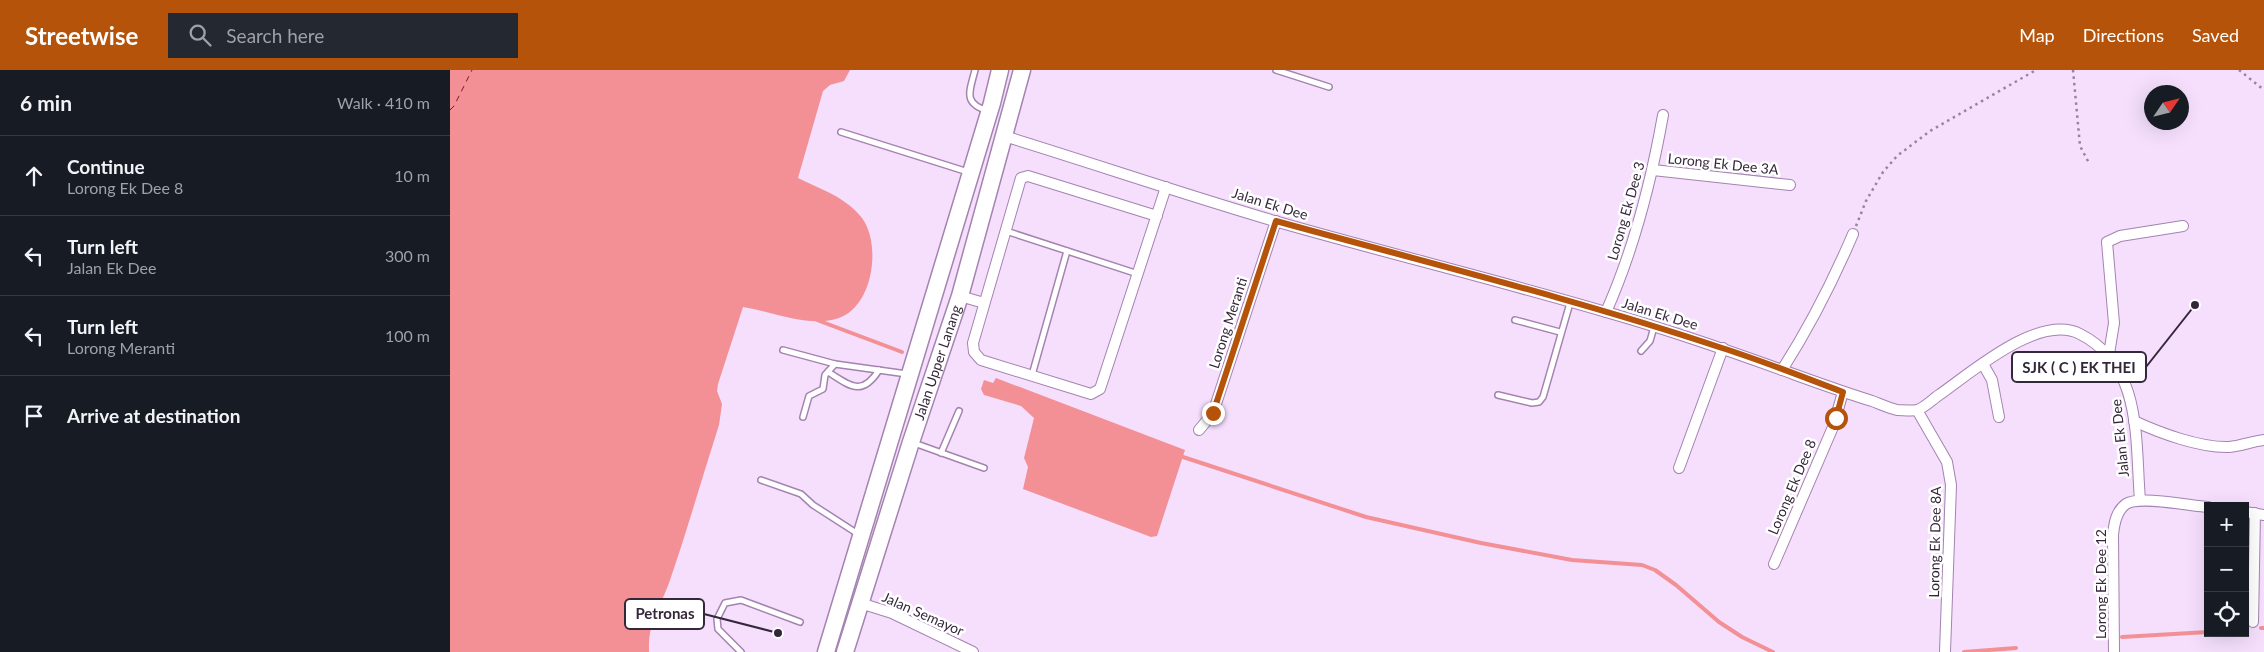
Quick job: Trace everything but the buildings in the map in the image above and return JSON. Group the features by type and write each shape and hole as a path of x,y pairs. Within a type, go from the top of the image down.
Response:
{"main road":[{"name":"Jalan Upper Lanang","path":"826,652 1000,70"},
{"name":"Jalan Upper Lanang","path":"845,652 911,442 960,296 1022,70"}],"street":[{"name":"Lorong Ek Dee 3","path":"1606,312 1630,251 1653,170 1663,116"},
{"name":"Jalan Ek Dee","path":"1004,136 1276,221 1409,258 1476,274 1606,312 1723,348 1898,410 1917,410 1983,364 2038,333 2072,330 2083,335 2109,354 2127,386 2134,421 2140,500"},
{"name":"Lorong Ek Dee 3A","path":"1653,170 1790,186"},
{"path":"1157,216 1024,176 1018,180 973,343 977,357 981,360 1091,394 1098,391 1138,274 1157,216 1166,187"},
{"name":"Lorong Meranti","path":"1199,430 1213,413 1276,221"},
{"path":"2109,354 2114,323 2107,242 2120,236 2184,226"},
{"path":"1782,370 1804,336 1822,302 1853,234"},
{"path":"960,296 984,303"},
{"path":"1679,468 1723,348"},
{"path":"1983,364 1992,380 1999,418"},
{"name":"Lorong Ek Dee 8","path":"1774,564 1833,427 1843,392"},
{"name":"Lorong Ek Dee 8A","path":"1917,410 1947,462 1951,485 1945,652"},
{"path":"2134,421 2155,430 2199,443 2229,447 2264,440"},
{"path":"2140,500 2204,507"},
{"name":"Lorong Ek Dee 12","path":"2114,652 2113,535 2115,518 2126,503 2140,500"},
{"path":"2253,622 2255,513"},
{"name":"Jalan Semayor","path":"860,603 892,613 973,652"}],"lane":[{"path":"975,70 969,94 971,102 988,111"},
{"path":"1276,70 1329,87"},
{"path":"841,132 970,172"},
{"path":"1005,230 1138,274"},
{"path":"1032,376 1067,251"},
{"path":"1498,395 1532,402 1539,402 1543,397 1560,332 1570,303"},
{"path":"1515,320 1560,332"},
{"path":"1641,351 1650,341 1654,327"},
{"path":"783,350 835,364 910,375"},
{"path":"803,417 809,396 812,393 822,391 823,381 835,364"},
{"path":"828,372 852,386 860,387 866,386 878,370"},
{"path":"941,453 959,411"},
{"path":"911,442 984,468"},
{"path":"761,480 801,494 813,505 861,536"},
{"path":"741,652 718,629 718,619 725,603 741,600 800,622"}],"path":[{"path":"1853,234 1866,201 1883,172 1897,156 1930,131 2036,70"},
{"path":"2073,70 2080,146 2089,163"},
{"path":"2239,70 2264,90"}],"shaded area":[{"path":"450,70 850,70 844,81 830,85 823,91 798,178 841,199 862,218 872,244 870,275 866,290 849,313 836,319 825,321 801,320 743,307 718,384 717,391 722,404 719,425 676,563 652,624 649,652 450,652"},
{"path":"996,378 1185,450 1157,536 1151,537 1023,489 1028,467 1024,458 1034,418 1021,406 984,395 981,389 984,380 993,383"}],"waterway":[{"path":"817,320 902,352"},
{"path":"1183,457 1366,517 1481,543 1572,560 1642,565 1655,570 1676,585 1719,622 1742,637 1773,652"},
{"path":"2122,637 2204,632"},
{"path":"1964,652 2016,648"}],"ferry route":[{"path":"450,110 454,106 472,70"}],"place":[{"name":"SJK ( C ) EK THEI","path":"2195,305"},
{"name":"Petronas","path":"778,633"}],"route":[{"path":"1213,413 1276,221 1409,258 1476,274 1723,348 1843,392 1836,418"}]}
